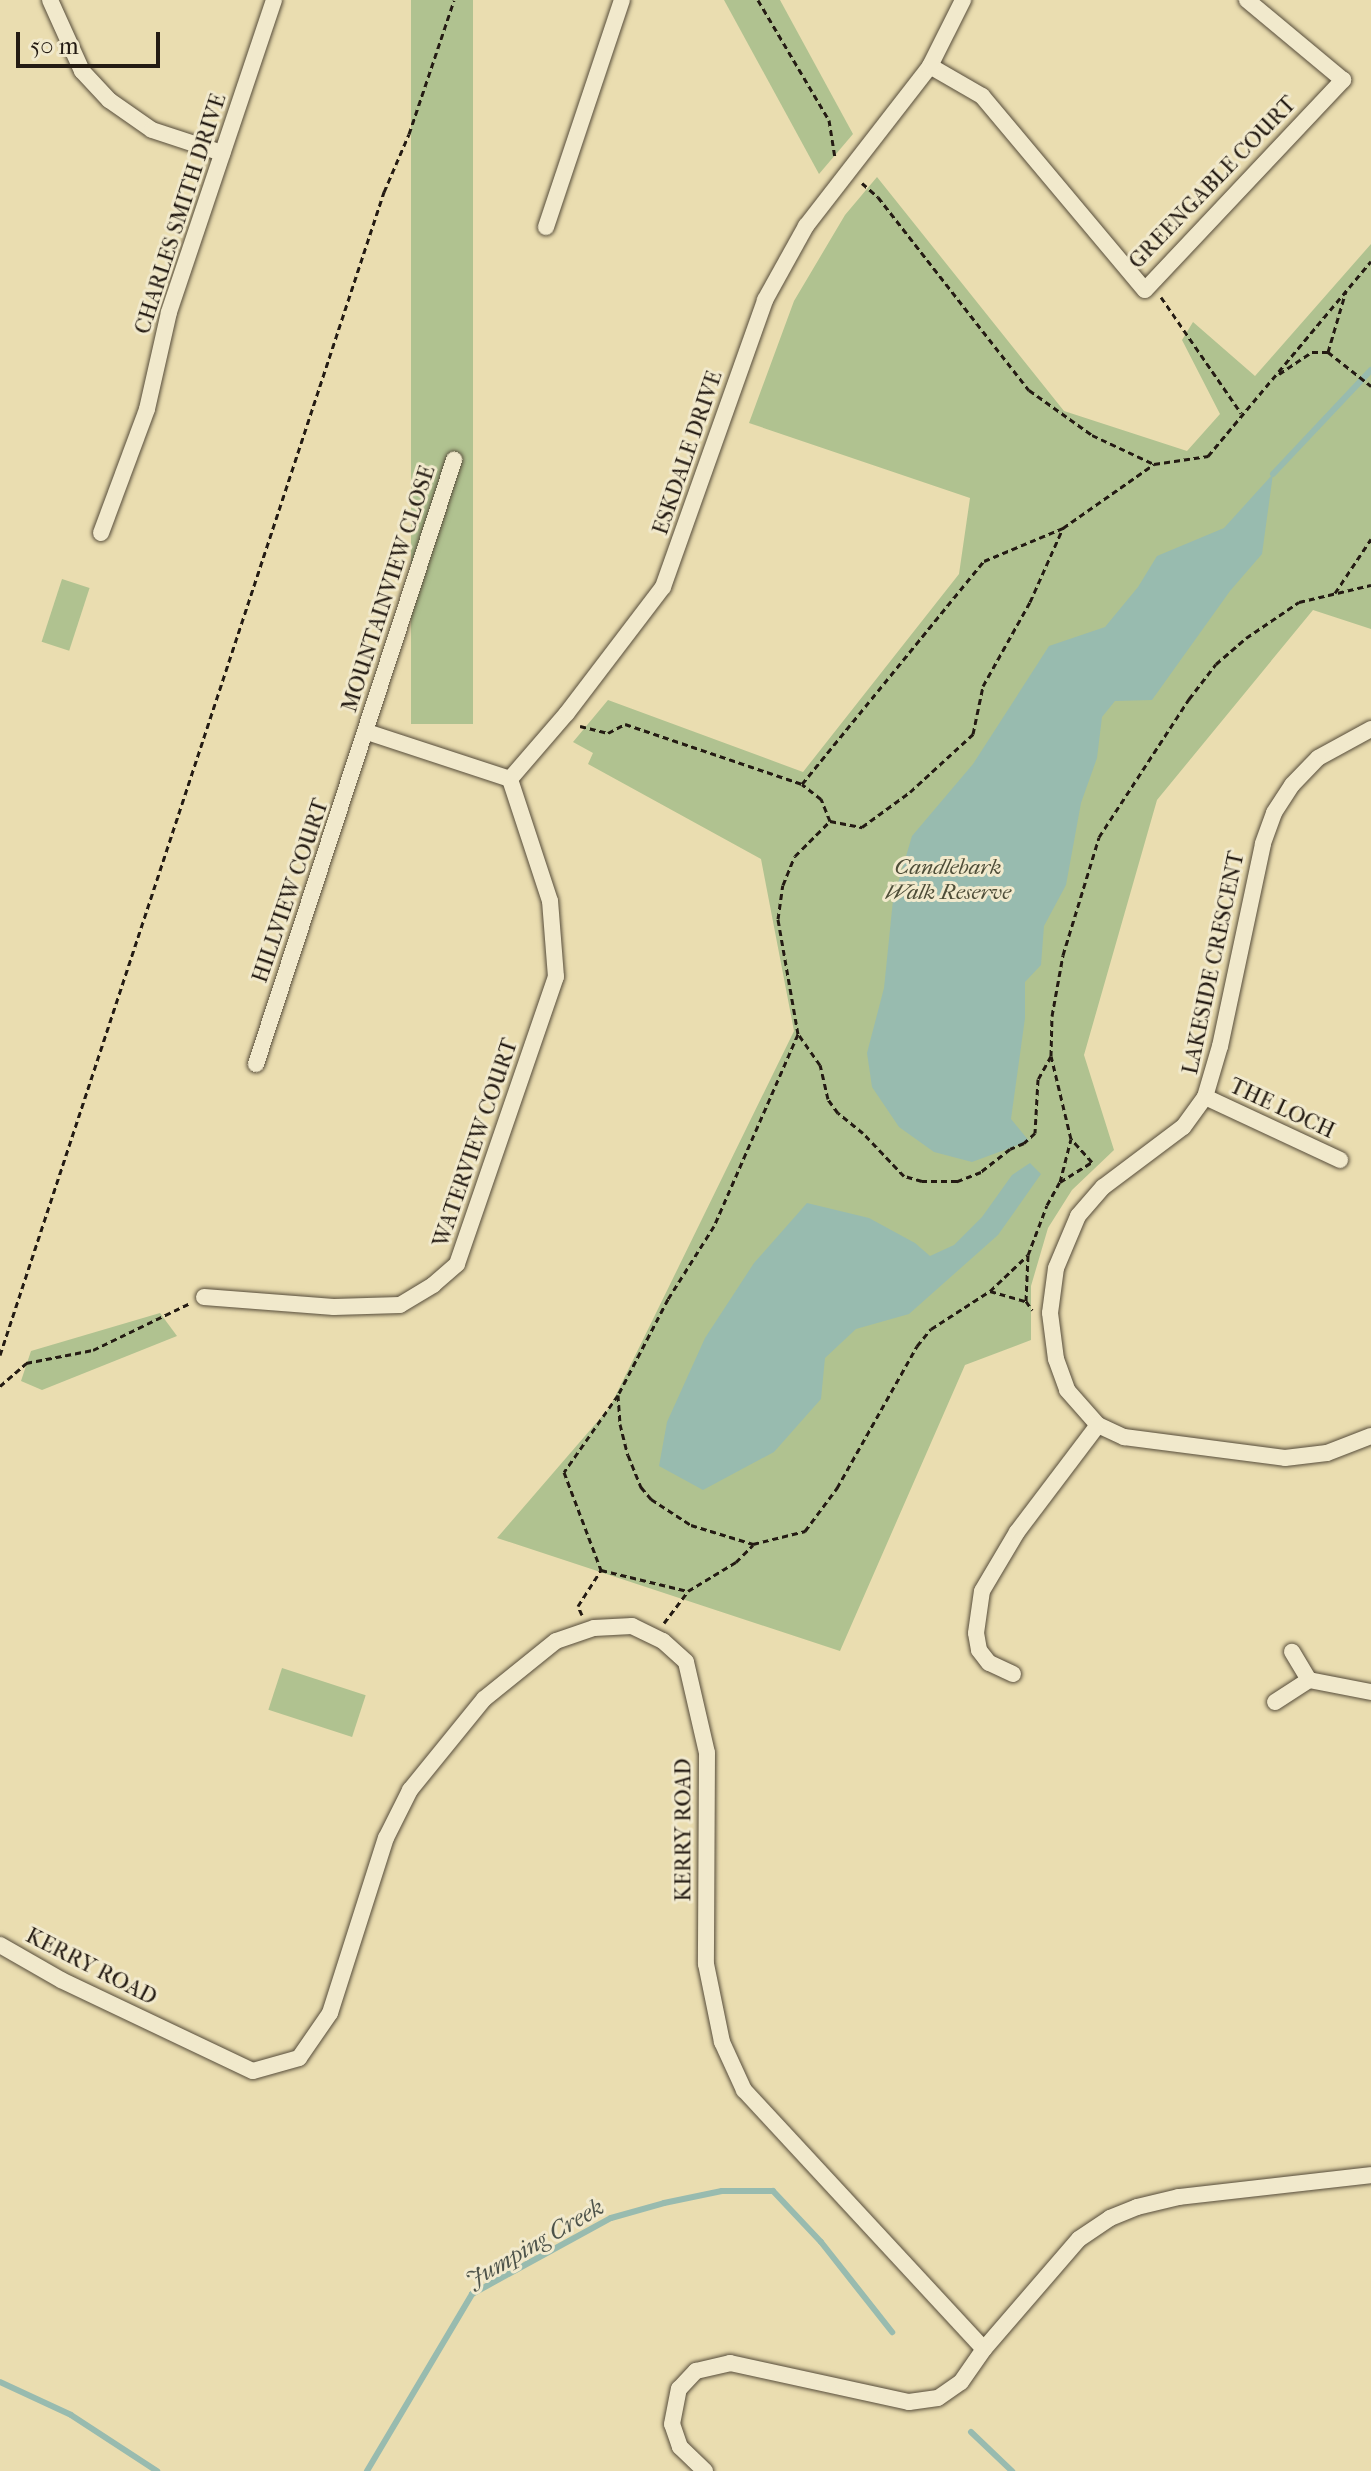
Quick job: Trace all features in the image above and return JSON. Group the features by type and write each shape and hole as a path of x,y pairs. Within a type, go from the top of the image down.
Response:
{"street":[{"path":"50,0 82,71 109,100 152,130 222,153"},
{"name":"CHARLES SMITH DRIVE","path":"101,533 147,409 169,312 274,0"},
{"path":"546,227 622,0"},
{"name":"ESKDALE DRIVE","path":"510,779 567,713 663,587 765,300 806,226 930,66 963,0"},
{"name":"GREENGABLE COURT","path":"930,66 982,96 1145,290 1343,80 1247,0"},
{"name":"MOUNTAINVIEW CLOSE","path":"367,732 454,460"},
{"name":"LAKESIDE CRESCENT","path":"1371,729 1318,758 1292,785 1274,813 1263,844 1220,1046 1205,1097 1183,1127 1103,1187 1078,1216 1056,1268 1051,1327 1056,1359 1067,1390 1098,1425 1138,1441 1285,1458 1327,1453 1371,1436"},
{"path":"367,732 510,779"},
{"name":"HILLVIEW COURT","path":"256,1064 367,732"},
{"name":"WATERVIEW COURT","path":"204,1297 334,1307 400,1305 433,1285 457,1264 556,977 550,901 510,779"},
{"name":"THE LOCH","path":"1205,1097 1340,1160"},
{"path":"1013,1674 989,1663 979,1650 976,1633 982,1591 1017,1532 1098,1425"},
{"name":"KERRY ROAD","path":"0,1945 61,1980 253,2071 299,2058 330,2013 386,1838 410,1790 484,1699 556,1641 587,1630 632,1626 663,1641 686,1662 707,1753 706,1964 722,2042 744,2090 984,2349"},
{"path":"1292,1652 1309,1680"},
{"path":"1275,1702 1309,1680 1371,1692"},
{"path":"705,2471 680,2447 672,2424 679,2389 696,2371 730,2363 909,2402 938,2398 961,2382 984,2349 1079,2239 1110,2218 1137,2207 1179,2197 1371,2175"}],"path":[{"path":"0,1355 384,192 409,134 454,0"},
{"path":"758,0 829,120 836,159 878,197 1029,390 1092,435 1154,464"},
{"path":"802,784 984,561 1063,528 1154,464 1208,456 1371,261"},
{"path":"1151,283 1241,413"},
{"path":"1328,352 1346,289"},
{"path":"1273,379 1312,352 1328,352 1371,386"},
{"path":"830,821 862,827 910,792 973,734 983,686 1030,602 1063,528"},
{"path":"1334,594 1371,539"},
{"path":"1051,1327 1042,1325 1026,1301 1028,1255 1047,1205 1060,1182 1071,1139 1051,1056 1057,982 1099,837 1189,699 1216,664 1246,638 1299,602 1371,585"},
{"path":"567,713 582,730 608,733 625,724 802,784 821,799 830,821"},
{"path":"830,821 795,856 783,885 778,919 798,1034 820,1065 828,1099 838,1113 863,1133 904,1176 922,1181 957,1181 981,1172 1035,1133 1038,1079 1051,1056"},
{"path":"601,1570 564,1472 618,1395 668,1299 714,1226 798,1034"},
{"path":"1060,1182 1092,1162 1071,1139"},
{"path":"618,1395 620,1424 628,1455 641,1487 651,1499 691,1525 753,1544 805,1531 818,1517 917,1346 931,1329 990,1291 1028,1255"},
{"path":"990,1291 1026,1301"},
{"path":"0,1386 26,1363 93,1350 204,1297"},
{"path":"652,1636 673,1614 688,1591 736,1562 753,1544"},
{"path":"601,1570 688,1591"},
{"path":"587,1630 578,1606 601,1570"}],"green space":[{"path":"411,0 473,0 473,724 411,724"},
{"path":"724,0 780,0 853,134 819,174"},
{"name":"Candlebark Walk Reserve","path":"877,177 1064,411 1187,451 1220,414 1182,340 1193,322 1255,376 1371,244 1371,629 1313,610 1157,800 1084,1055 1114,1150 1072,1190 1048,1228 1031,1286 1031,1340 965,1365 840,1651 497,1538 610,1407 794,1031 761,859 588,764 593,753 573,742 608,700 803,772 959,574 970,498 749,423 794,301 845,215"},
{"path":"62,579 90,588 69,651 42,642"},
{"path":"160,1313 177,1336 42,1390 21,1381 31,1351"},
{"path":"282,1668 366,1695 352,1737 268,1710"}],"water":[{"path":"1273,474 1262,554 1230,591 1152,700 1115,701 1102,717 1097,758 1081,803 1066,885 1044,926 1041,965 1025,982 1025,1018 1011,1119 1029,1141 972,1162 934,1152 899,1127 872,1087 867,1053 884,988 893,900 912,836 973,764 1049,646 1105,627 1138,587 1157,556 1224,528"},
{"path":"1030,1163 1041,1174 998,1235 909,1314 856,1329 825,1358 821,1399 774,1452 703,1490 659,1466 667,1422 705,1338 754,1263 807,1203 869,1218 915,1243 930,1256 954,1245 982,1217 1012,1175"}],"waterway":[{"path":"1273,474 1371,370"},
{"name":"Jumping Creek","path":"367,2471 472,2294 611,2218 664,2203 722,2191 773,2191 821,2242 892,2332"},
{"name":"Jumping Creek","path":"0,2382 71,2415 157,2471"},
{"name":"Jumping Creek","path":"971,2432 1012,2471"}]}
